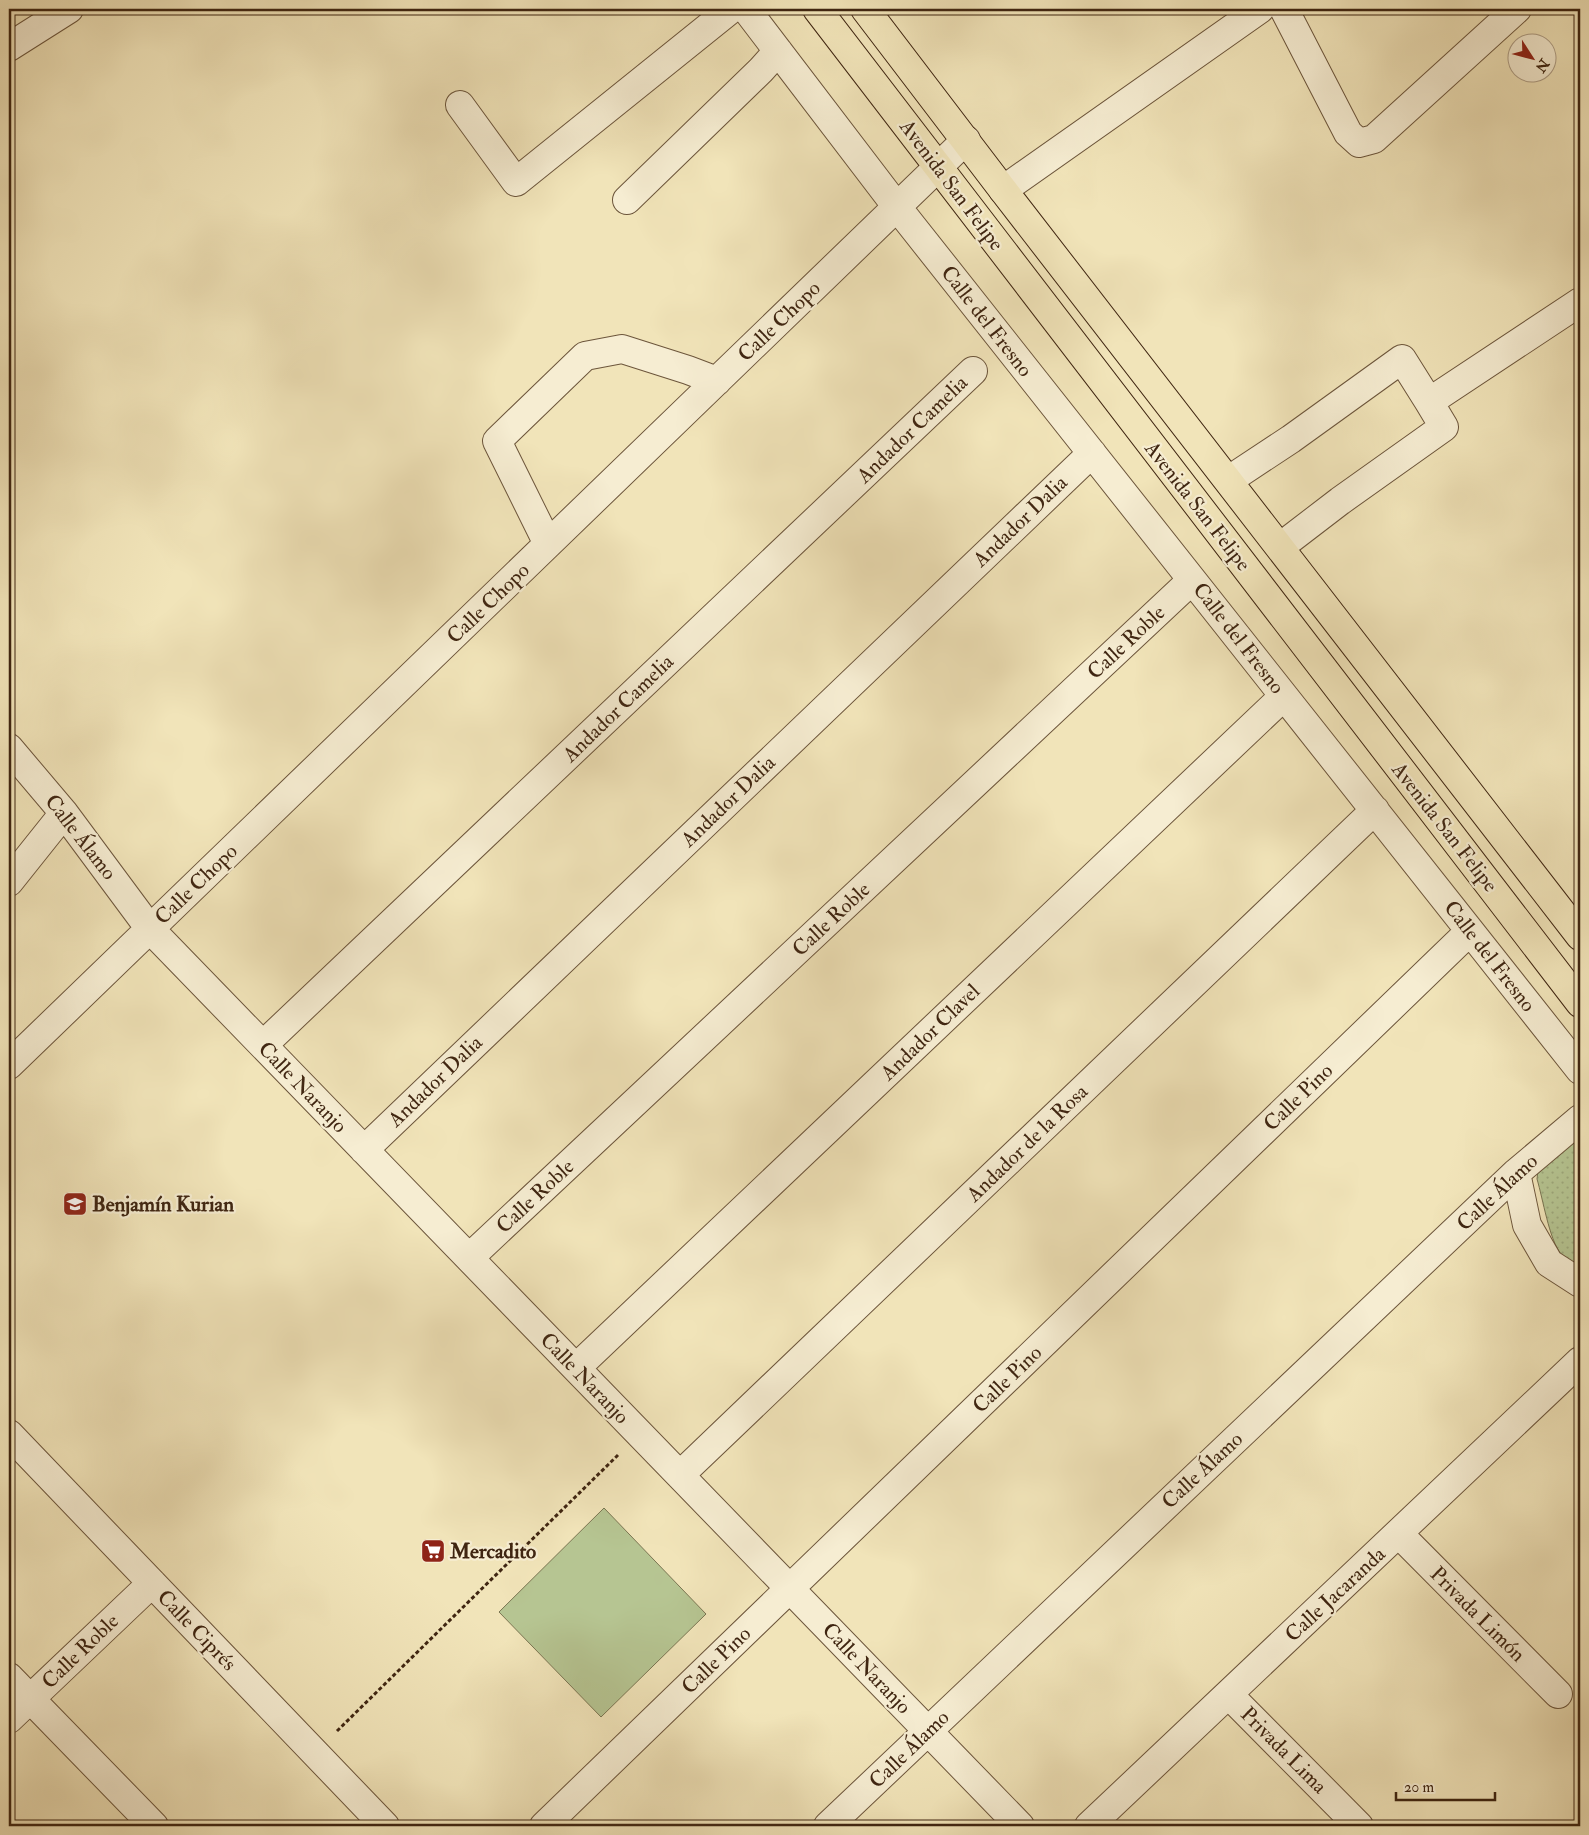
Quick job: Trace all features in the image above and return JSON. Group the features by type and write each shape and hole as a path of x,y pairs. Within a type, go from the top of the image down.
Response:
{"main road":[{"name":"Avenida San Felipe","path":"817,9 1580,1003"},
{"name":"Avenida San Felipe","path":"865,9 1580,936"}],"street":[{"path":"9,47 69,9"},
{"path":"460,105 516,182 730,9"},
{"path":"746,9 897,207"},
{"path":"1003,190 1260,9"},
{"path":"1284,9 1348,133 1359,143 1374,139 1517,9"},
{"path":"627,200 761,70 778,51"},
{"name":"Calle Chopo","path":"9,1065 966,140"},
{"name":"Calle del Fresno","path":"897,207 1580,1070"},
{"path":"1429,402 1580,302"},
{"path":"548,544 497,441 578,362 585,356 622,349 717,381"},
{"path":"1228,480 1402,359 1444,427 1340,501 1280,547"},
{"name":"Andador Camelia","path":"263,1045 973,371"},
{"name":"Andador Dalia","path":"364,1150 1092,453"},
{"name":"Calle Roble","path":"469,1258 1192,580"},
{"name":"Andador Clavel","path":"576,1368 1284,696"},
{"name":"Calle Álamo","path":"9,748 64,813 150,929"},
{"name":"Andador de la Rosa","path":"680,1476 1375,810"},
{"path":"9,882 64,813"},
{"name":"Calle Naranjo","path":"150,929 1020,1826"},
{"name":"Calle Pino","path":"544,1826 1470,931"},
{"name":"Calle Álamo","path":"828,1826 1516,1173 1580,1119"},
{"path":"1516,1173 1527,1225 1549,1263 1580,1283"},
{"name":"Calle Jacaranda","path":"1089,1826 1580,1361"},
{"name":"Calle Ciprés","path":"9,1434 386,1826"},
{"name":"Privada Limón","path":"1399,1534 1558,1694"},
{"name":"Calle Roble","path":"9,1719 152,1582"},
{"path":"9,1677 154,1826"},
{"name":"Privada Lima","path":"1229,1695 1359,1826"}],"path":[{"path":"315,1753 639,1434"}],"green space":[{"path":"1580,1133 1580,1268 1565,1259 1553,1239 1537,1179 1538,1170"},
{"path":"604,1508 706,1614 601,1717 499,1612"}],"place":[{"name":"Benjamín Kurian","path":"75,1204"},
{"name":"Mercadito","path":"433,1551"}]}
